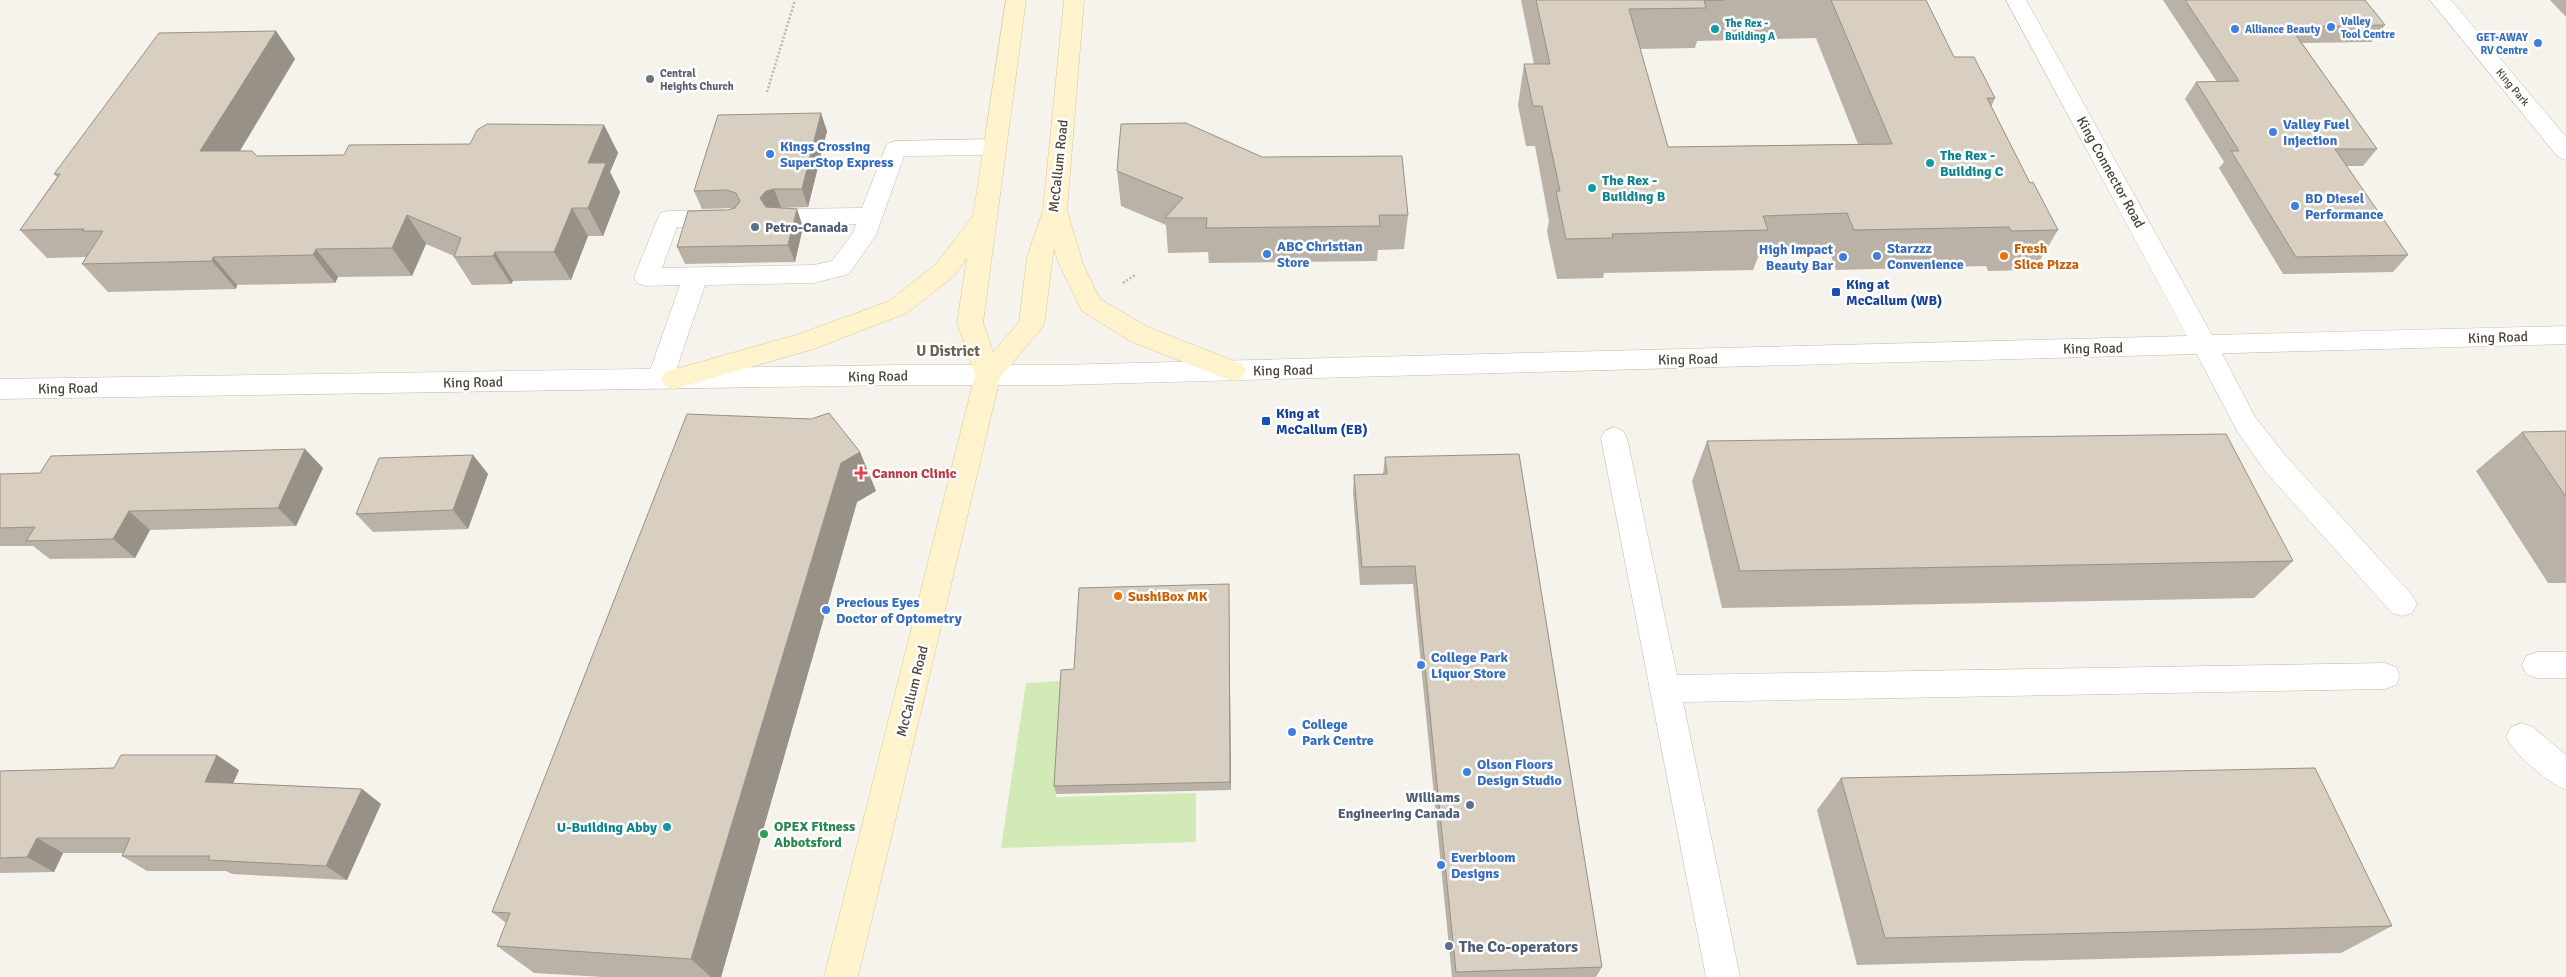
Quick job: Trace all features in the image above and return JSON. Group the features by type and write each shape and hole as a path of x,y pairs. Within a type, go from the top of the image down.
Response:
{"main road":[{"path":"988,375 970,324 1016,0"},
{"name":"McCallum Road","path":"840,977 988,375 1031,325 1039,257 1055,210 1074,0"},
{"path":"1055,210 1071,264 1091,305 1139,334 1233,371"},
{"path":"667,379 805,342 898,307 945,270 985,217"}],"street":[{"name":"King Connector Road","path":"2016,0 2205,345 2246,424 2275,463 2402,604"},
{"name":"King Park","path":"2440,0 2566,152"},
{"path":"734,218 668,219 646,277 696,277 740,270 814,274 840,268 864,235 895,149 995,147"},
{"path":"782,217 872,216"},
{"path":"667,379 696,277"},
{"name":"King Road","path":"0,389 1233,371 2566,335"},
{"path":"1614,438 1723,977"},
{"path":"2537,666 2566,665"},
{"path":"1665,689 2385,676"},
{"path":"2522,737 2566,775"}],"path":[{"path":"767,92 795,0"}],"green space":[{"path":"1062,681 1056,797 1196,793 1196,842 1001,848 1026,683"}],"building":[{"path":"1536,0 1704,0 1706,8 1629,9 1668,147 1892,144 1831,0 1926,0 1954,57 1974,57 1995,98 1987,98 2030,183 2033,182 2058,230 2011,231 2009,227 1854,230 1847,213 1763,216 1768,230 1612,234 1613,238 1566,239 1556,191 1560,191 1542,106 1533,106 1524,64 1550,64"},
{"path":"2185,0 2365,0 2385,25 2290,27 2377,149 2335,149 2408,255 2296,257 2231,151 2239,151 2196,82 2239,81"},
{"path":"276,31 200,151 252,151 257,156 344,155 349,145 470,144 477,130 487,124 604,125 588,163 606,163 588,208 572,208 554,252 495,252 493,256 454,257 461,238 407,215 392,248 316,249 313,255 213,257 212,261 82,264 103,231 82,231 84,229 20,230 60,174 54,174 159,33"},
{"path":"821,113 802,189 774,189 766,191 760,198 766,207 797,209 788,245 677,247 688,211 727,210 735,208 740,201 736,193 727,190 694,191 718,115"},
{"path":"1186,123 1262,157 1402,156 1408,215 1379,215 1380,226 1206,228 1207,218 1165,218 1183,198 1117,171 1121,124"},
{"name":"U-Building Abby","path":"829,413 860,452 841,463 691,959 497,946 510,913 492,912 687,414 811,419"},
{"path":"2566,431 2566,497 2522,432"},
{"path":"2226,434 2293,561 1740,571 1707,441"},
{"path":"305,449 278,508 129,511 113,539 26,541 35,527 0,528 0,474 40,473 51,456"},
{"path":"1519,454 1602,967 1456,972 1415,566 1362,567 1354,475 1387,474 1385,457"},
{"path":"473,455 453,510 356,514 379,458"},
{"path":"1229,584 1230,782 1054,786 1061,670 1074,669 1079,588"},
{"path":"121,755 217,755 205,782 362,789 326,866 208,860 210,856 122,856 130,838 37,838 27,857 0,858 0,771 114,768"},
{"path":"2315,768 2392,926 1885,938 1841,778"}],"place":[{"name":"Valley Tool Centre","path":"2331,27"},
{"name":"The Rex - Building A","path":"1715,29"},
{"name":"Alliance Beauty","path":"2235,29"},
{"name":"GET-AWAY RV Centre","path":"2538,43"},
{"name":"Central Heights Church","path":"650,79"},
{"name":"Valley Fuel Injection","path":"2273,132"},
{"name":"Kings Crossing SuperStop Express","path":"770,154"},
{"name":"The Rex - Building C","path":"1930,163"},
{"name":"The Rex - Building B","path":"1592,188"},
{"name":"BD Diesel Performance","path":"2295,206"},
{"name":"Petro-Canada","path":"755,227"},
{"name":"ABC Christian Store","path":"1267,254"},
{"name":"Starzzz Convenience","path":"1877,256"},
{"name":"Fresh Slice Pizza","path":"2004,256"},
{"name":"High Impact Beauty Bar","path":"1843,257"},
{"name":"King at McCallum (WB)","path":"1836,292"},
{"name":"King at McCallum (EB)","path":"1266,421"},
{"name":"Cannon Clinic","path":"861,473"},
{"name":"SushiBox MK","path":"1118,596"},
{"name":"Precious Eyes Doctor of Optometry","path":"826,610"},
{"name":"College Park Liquor Store","path":"1421,665"},
{"name":"College Park Centre","path":"1292,732"},
{"name":"Olson Floors Design Studio","path":"1467,772"},
{"name":"Williams Engineering Canada","path":"1470,805"},
{"name":"U-Building Abby","path":"667,827"},
{"name":"OPEX Fitness Abbotsford","path":"764,834"},
{"name":"Everbloom Designs","path":"1441,865"},
{"name":"The Co-operators","path":"1449,946"}],"district":[{"name":"U District","path":"948,351"}]}
